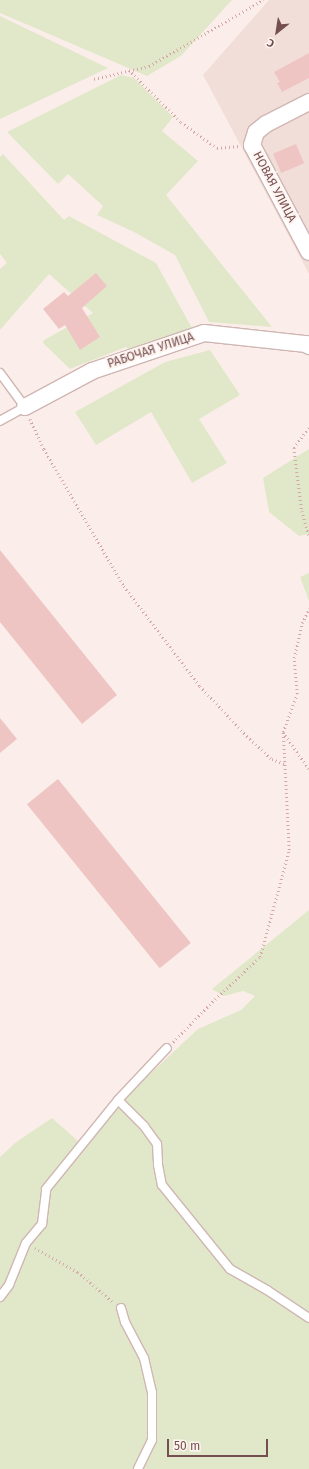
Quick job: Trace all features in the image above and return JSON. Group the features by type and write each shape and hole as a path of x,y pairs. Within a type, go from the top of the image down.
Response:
{"street":[{"name":"НОВАЯ УЛИЦА","path":"309,102 266,124 256,132 252,145 309,252"},
{"name":"РАБОЧАЯ УЛИЦА","path":"25,407 92,371 204,333 306,344 309,346"}],"lane":[{"path":"0,373 25,407 0,421"},
{"path":"0,1297 10,1285 26,1243 42,1224 46,1189 118,1100 168,1048"},
{"path":"118,1100 144,1126 158,1144 158,1165 162,1185 230,1269 267,1290 309,1318"},
{"path":"121,1308 125,1322 144,1358 152,1392 152,1440 138,1469"}],"path":[{"path":"94,79 148,66 263,0"},
{"path":"130,70 181,122 218,148 252,145"},
{"path":"25,407 44,449 124,586 200,686 272,759 285,764"},
{"path":"309,428 294,448 302,511 309,536"},
{"path":"168,1048 212,1002 260,957 289,850 283,732 297,694 294,658 302,623 309,609"},
{"path":"283,732 309,769"},
{"path":"26,1243 78,1272 121,1308"}],"shaded area":[{"path":"269,0 309,0 309,274 203,75"}],"green space":[{"path":"0,0 232,0 181,56 147,76 0,13"},
{"path":"0,16 108,68 0,119"},
{"path":"121,75 134,78 173,117 162,131 198,161 166,195 272,327 209,322 175,255 134,232 97,215 103,206 68,174 58,184 7,132"},
{"path":"3,154 64,220 69,216 156,263 192,328 130,350 126,347 70,369 43,343 44,340 93,313 49,274 0,330 0,269 7,263 0,254 0,157"},
{"path":"210,350 240,395 199,419 227,463 192,483 151,412 96,445 75,412 165,362"},
{"path":"309,449 309,534 299,536 269,512 263,478"},
{"path":"309,573 309,601 300,577"},
{"path":"309,910 309,1469 0,1469 0,1157 15,1143 52,1118 78,1141 198,1029 241,1010 255,996 243,991 224,996 212,989"}],"building":[{"path":"309,53 309,78 282,92 277,83 280,82 274,72"},
{"path":"296,144 304,163 281,173 273,154"},
{"path":"96,273 107,286 82,308 100,337 80,350 65,325 59,329 43,309 64,292 68,296"},
{"path":"0,550 117,695 82,724 0,622"},
{"path":"0,718 17,739 0,753"},
{"path":"58,779 191,943 160,968 27,804"}]}
